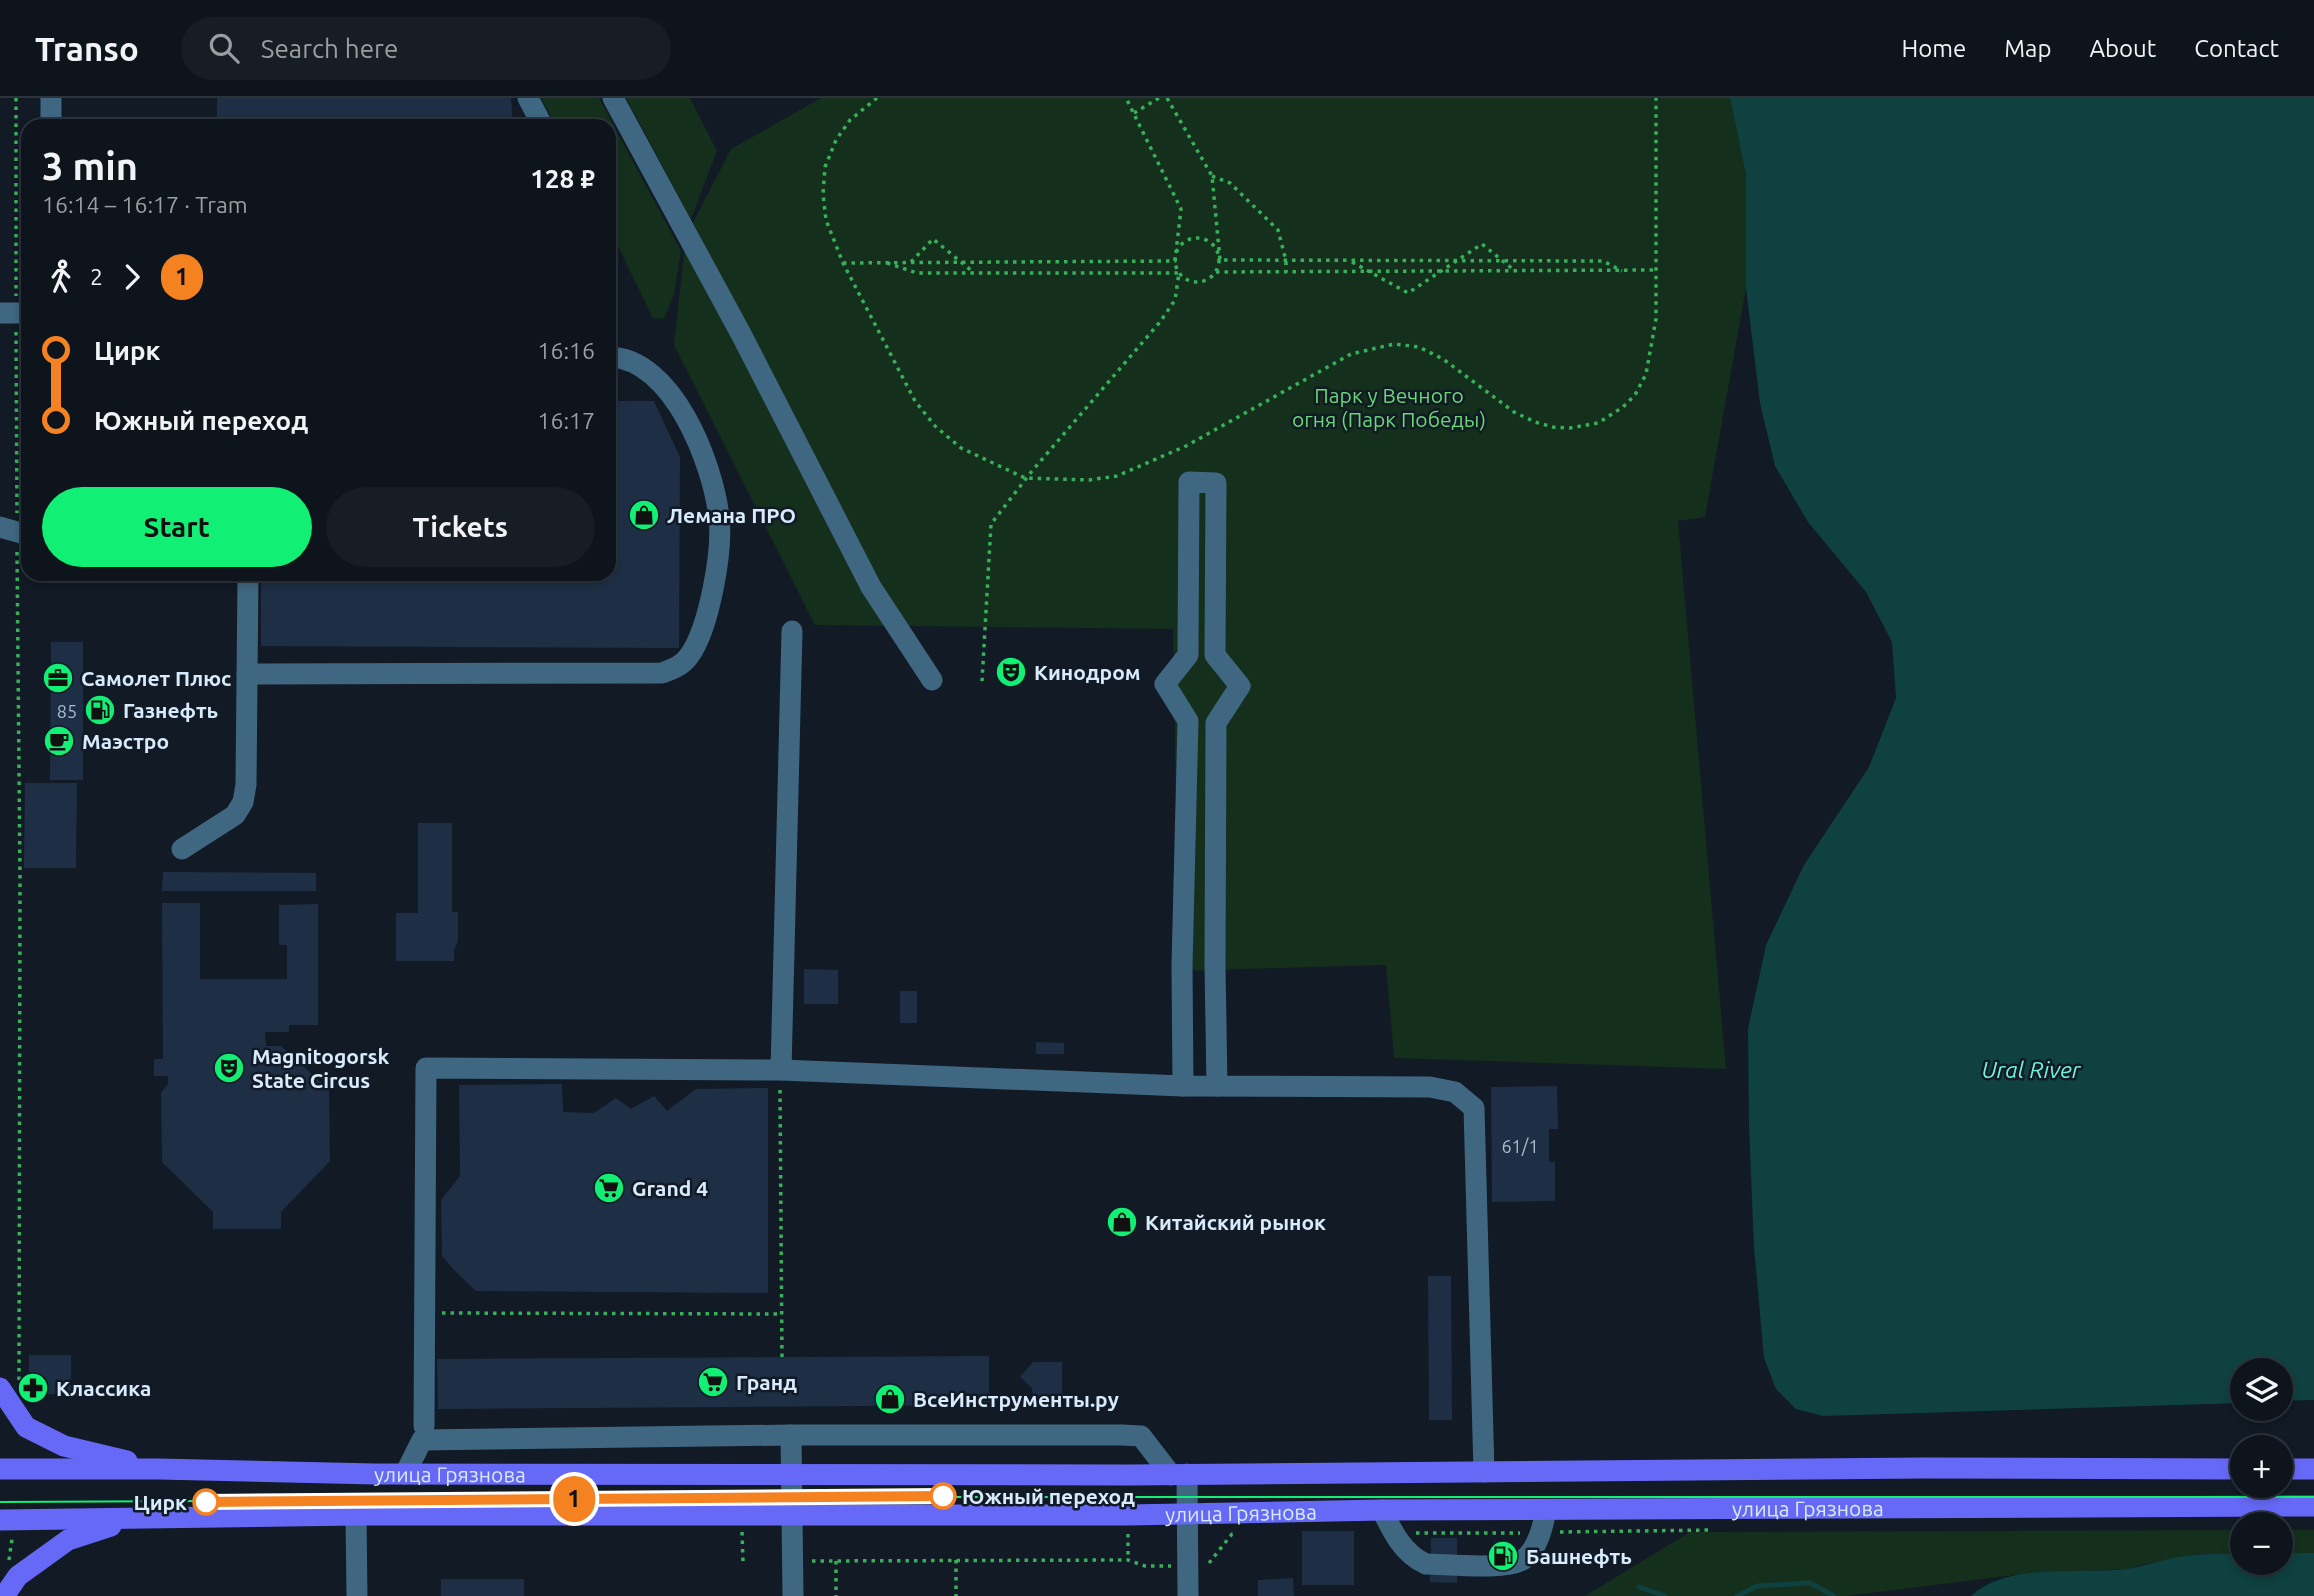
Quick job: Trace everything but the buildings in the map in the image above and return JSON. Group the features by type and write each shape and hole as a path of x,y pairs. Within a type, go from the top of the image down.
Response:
{"main road":[{"path":"9,1388 26,1427 64,1446 159,1469"},
{"name":"улица Грязнова","path":"0,1469 405,1474 1179,1474 1937,1468 2230,1469"},
{"path":"2293,1469 2314,1469"},
{"name":"улица Грязнова","path":"6,1529 133,1519 356,1515 1188,1515 1382,1510 2314,1506"},
{"path":"4,1596 18,1576 68,1540 133,1519"}],"street":[{"path":"51,98 51,119"},
{"path":"528,98 539,119"},
{"path":"613,98 747,346 871,587 932,680"},
{"path":"247,674 662,673 679,667 689,656 703,628 712,591 718,555 719,519 712,480 699,440 675,399 647,370 616,357"},
{"path":"1184,1086 1182,966 1188,721 1165,684 1188,655 1189,482 1216,482 1215,655 1240,686 1216,723 1217,1086"},
{"path":"182,849 234,815 243,803 246,785 247,581"},
{"path":"781,1070 792,631"},
{"path":"1188,655 1215,655"},
{"path":"1188,721 1216,723"},
{"path":"1182,966 1215,966"},
{"path":"424,1426 426,1068 781,1070 1184,1086 1430,1087 1455,1092 1474,1108 1484,1472"},
{"path":"791,1434 793,1596"},
{"path":"405,1474 422,1440 791,1434 1141,1436 1179,1474 1188,1515 1188,1596"},
{"path":"1382,1510 1393,1533 1418,1561 1474,1566 1496,1566 1525,1559 1542,1532 1546,1510"},
{"path":"356,1515 356,1596"}],"path":[{"path":"9,1388 20,880 15,531 16,98"},
{"path":"877,98 850,120 836,140 825,167 822,194 826,220 843,263 915,401 935,426 961,448 1025,478 1089,480 1117,476 1186,446 1351,354 1394,344 1419,347 1443,359 1514,412 1553,427 1570,428 1598,423 1623,407 1636,395 1646,374 1656,319 1656,98"},
{"path":"982,681 992,524 1025,478 1160,322 1175,300 1179,273 1175,261 1181,209 1126,98"},
{"path":"1134,113 1159,98"},
{"path":"887,263 917,273 1179,273 1189,281 1207,281 1216,272 1220,260 1212,176 1167,98"},
{"path":"1212,176 1230,183 1278,230 1286,272"},
{"path":"1175,261 1179,248 1190,239 1197,238 1210,242 1219,253 1220,260"},
{"path":"911,262 933,239 974,272"},
{"path":"1350,261 1408,293 1482,244 1516,271"},
{"path":"1220,260 1602,261 1622,271"},
{"path":"843,263 1175,261"},
{"path":"1216,272 1656,270"},
{"path":"781,1070 782,1357"},
{"path":"426,1313 782,1314"},
{"path":"742,1527 743,1562"},
{"path":"6,1529 9,1565"},
{"path":"1128,1530 1128,1560"},
{"path":"956,1560 956,1596"},
{"path":"806,1561 1128,1560 1145,1566 1174,1566"},
{"path":"836,1561 836,1596"}],"green space":[{"path":"541,98 599,98 610,119 552,119"},
{"path":"626,98 690,98 717,151 691,219"},
{"name":"Парк у Вечного огня (Парк Победы)","path":"821,98 1730,98 1746,175 1746,288 1705,517 1678,521 1726,1069 1394,1058 1386,965 1179,971 1173,629 815,625 674,345 686,236 731,149"},
{"path":"616,130 681,251 674,294 664,319 653,318 616,242"},
{"path":"2230,1530 2230,1554 2198,1554 2126,1569 2023,1574 1846,1596 1585,1596 1690,1532"},
{"path":"2293,1530 2314,1530 2314,1553 2293,1553"}],"water":[{"name":"Ural River","path":"1730,98 2314,98 2314,1400 2293,1401 2293,1358 2230,1358 2230,1403 1823,1416 1796,1409 1776,1389 1764,1358 1754,1247 1748,1029 1766,945 1804,865 1869,767 1896,698 1892,642 1866,592 1808,522 1775,466 1760,403 1746,288 1746,175"},
{"path":"2293,1553 2314,1553 2314,1596 1971,1596 1986,1585 2024,1574 2126,1569 2181,1556 2230,1554 2230,1575 2293,1575"}],"waterway":[{"path":"1737,1596 1757,1586 1810,1583 1834,1596"},
{"path":"1639,1587 1665,1596"}],"tram line":[{"name":"1","path":"206,1502 943,1496"},
{"path":"0,1502 943,1497 2314,1497"}],"place":[{"name":"Лемана ПРО","path":"644,515"},
{"name":"Кинодром","path":"1011,672"},
{"name":"Самолет Плюс","path":"58,678"},
{"name":"Газнефть","path":"100,710"},
{"name":"Маэстро","path":"59,741"},
{"name":"Magnitogorsk State Circus","path":"229,1068"},
{"name":"Grand 4","path":"609,1188"},
{"name":"Китайский рынок","path":"1122,1222"},
{"name":"Гранд","path":"713,1382"},
{"name":"Классика","path":"33,1388"},
{"name":"ВсеИнструменты.ру","path":"890,1399"},
{"name":"Южный переход","path":"943,1496"},
{"name":"Цирк","path":"206,1502"},
{"name":"Башнефть","path":"1503,1556"}]}
